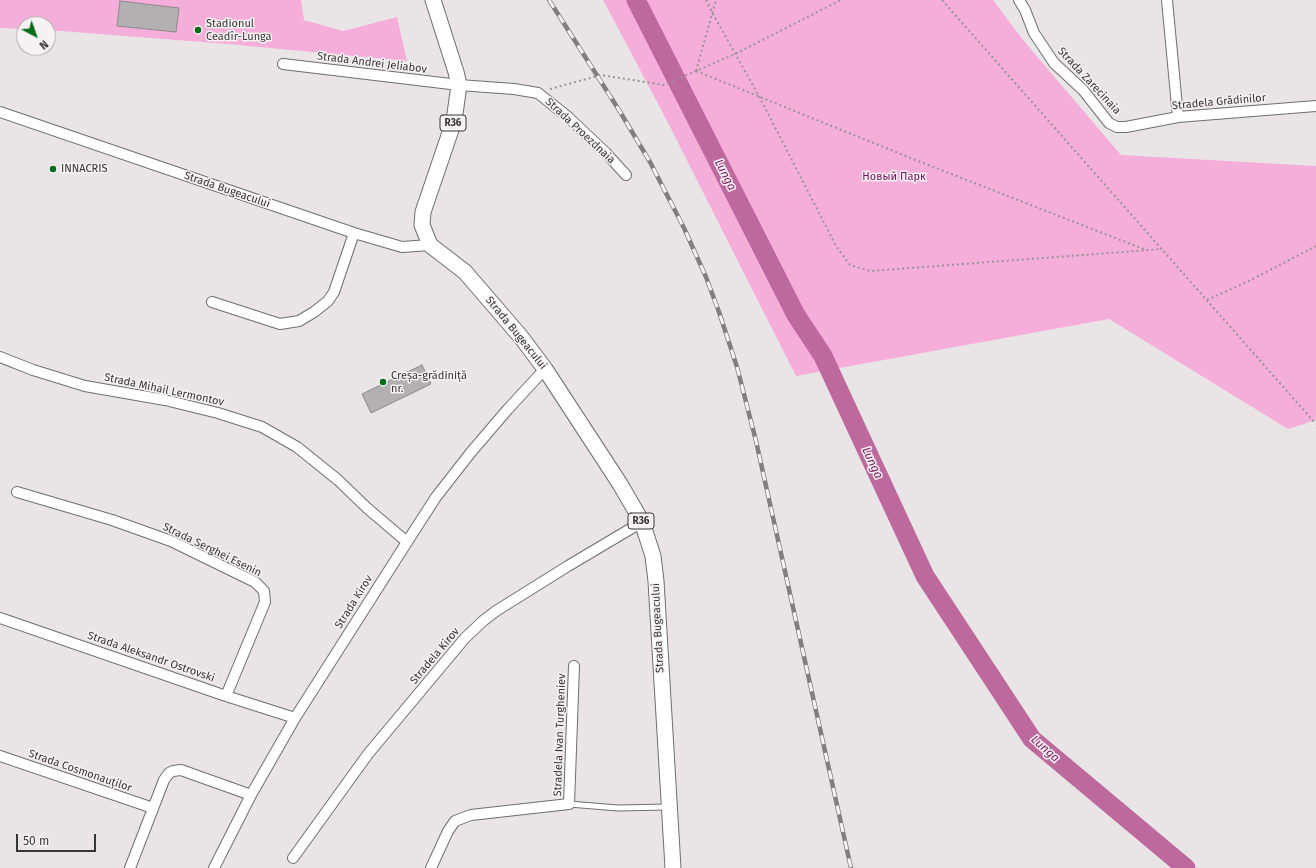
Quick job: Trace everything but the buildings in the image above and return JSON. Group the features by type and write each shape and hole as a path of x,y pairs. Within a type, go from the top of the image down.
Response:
{"main road":[{"name":"R36","path":"430,244 422,225 422,212 454,120 459,85 433,0"},
{"name":"Strada Bugeacului","path":"430,244 465,272 521,336 545,369 620,484 642,522 653,556 656,582 668,807 673,868"}],"street":[{"name":"Strada Zarecinaia","path":"1019,0 1025,10 1034,33 1054,63 1083,90 1109,123 1117,127 1126,127"},
{"path":"1167,0 1178,118"},
{"name":"Strada Andrei Jeliabov","path":"283,64 459,85"},
{"name":"Strada Proezdnaia","path":"459,85 514,89 538,93 568,117 606,153 626,175"},
{"name":"Stradela Grădinilor","path":"1126,127 1178,118 1316,106"},
{"name":"Strada Bugeacului","path":"0,112 354,233 402,247 430,244"},
{"path":"212,302 280,324 299,321 314,312 328,300 334,292 354,233"},
{"name":"Strada Mihail Lermontov","path":"0,357 33,370 85,386 165,400 218,413 262,427 297,447 338,480 407,542"},
{"name":"Strada Kirov","path":"214,868 251,795 295,718 436,497 472,451 545,369"},
{"name":"Strada Serghei Esenin","path":"17,492 112,520 171,541 255,582 264,591 264,602 226,696"},
{"name":"Stradela Kirov","path":"293,858 368,754 465,638 496,611 642,522"},
{"name":"Strada Aleksandr Ostrovski","path":"0,618 226,696 295,718"},
{"name":"Stradela Ivan Turgheniev","path":"431,868 448,831 455,821 471,815 569,804 574,666"},
{"name":"Strada Cosmonauților","path":"0,756 153,808"},
{"path":"130,868 164,780 169,773 181,770 251,795"}],"lane":[{"path":"569,804 618,808 668,807"}],"path":[{"path":"706,0 760,98 836,246 850,265 870,272 1162,249"},
{"path":"696,71 716,0"},
{"path":"538,93 601,76 664,85 735,54 840,0"},
{"path":"942,0 1316,424"},
{"path":"696,71 760,98 1147,250"},
{"path":"1207,300 1316,246"}],"green space":[{"name":"Stadionul Ceadîr-Lunga","path":"0,0 301,0 304,20 343,31 397,17 407,61 228,44 56,31 56,16 16,16 16,29 0,28"},
{"name":"Новый Парк","path":"603,0 993,0 1023,40 1121,155 1316,166 1316,420 1288,429 1109,319 796,376 665,117"}],"waterway":[{"name":"Lunga","path":"636,0 796,315 823,356 925,576 1032,739 1186,868"}],"railway":[{"path":"549,0 619,110 650,162 684,228 706,277 719,312 737,367 756,441 851,868"}],"place":[{"name":"Stadionul Ceadîr-Lunga","path":"198,30"},
{"name":"INNACRIS","path":"53,169"},
{"name":"Creșa-grădiniță nr.","path":"383,382"}]}
